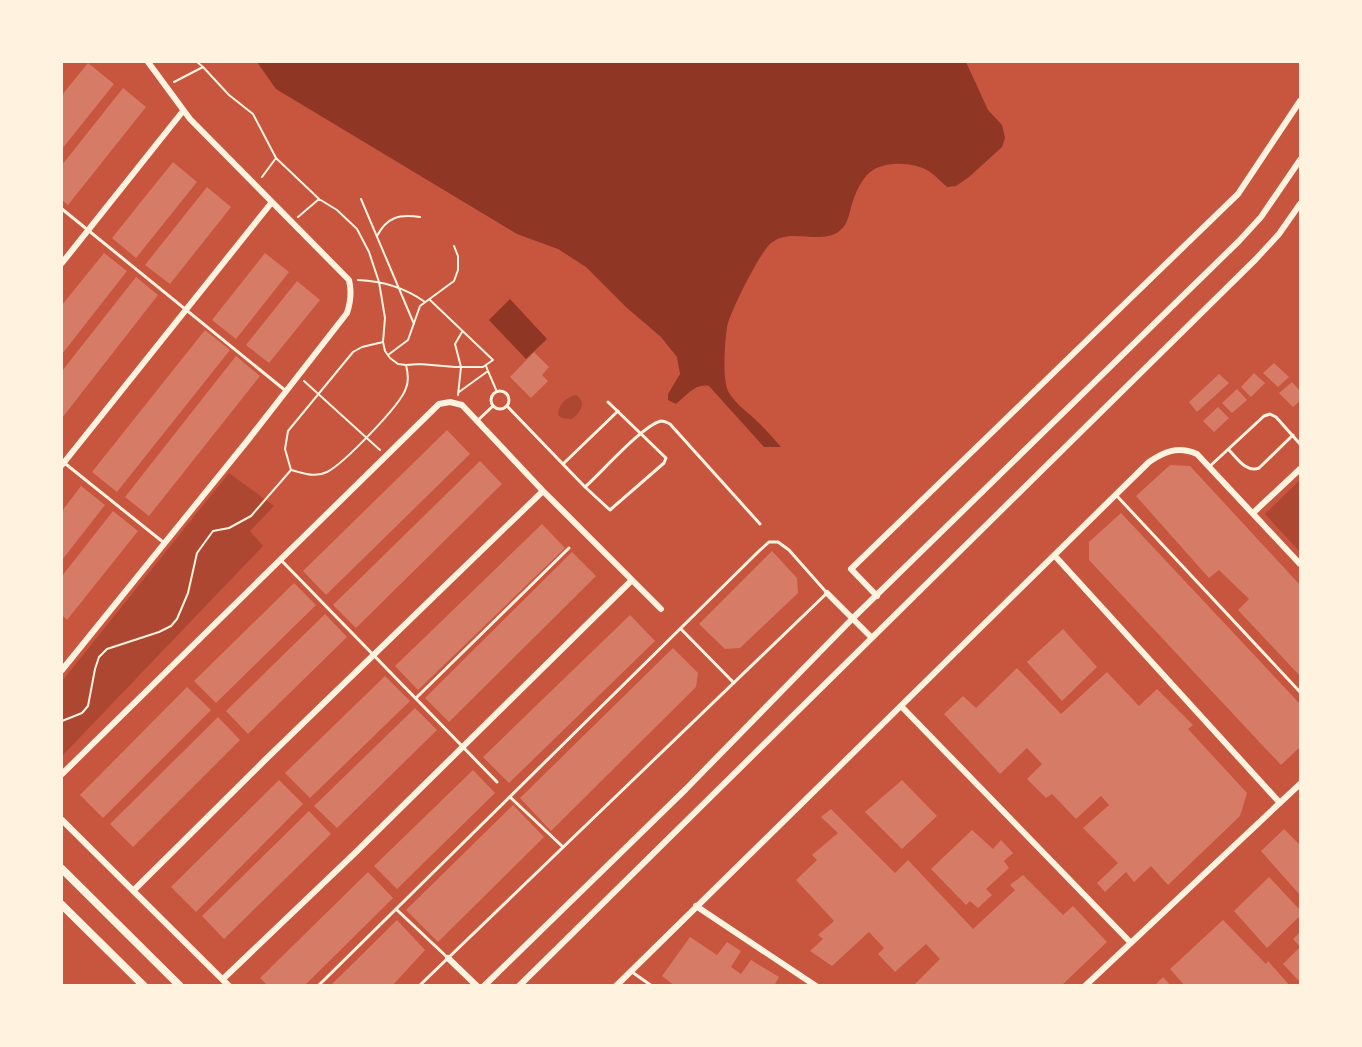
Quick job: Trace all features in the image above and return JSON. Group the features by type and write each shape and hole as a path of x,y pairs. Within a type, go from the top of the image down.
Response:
{"street":[{"path":"62,670 287,392 347,313 350,304 349,279 183,111 148,62"},
{"path":"877,596 851,569 1238,194 1300,101"},
{"path":"62,263 183,111"},
{"path":"484,986 686,789 852,619 1239,241 1261,217 1300,160"},
{"path":"62,463 272,202"},
{"path":"519,986 1256,259 1279,234 1300,204"},
{"path":"62,774 439,404 450,402 462,405 543,491 661,609"},
{"path":"616,986 1149,462 1161,454 1185,449 1197,454 1300,564"},
{"path":"1253,513 1300,469"},
{"path":"134,891 265,760 543,491"},
{"path":"1055,555 1280,803"},
{"path":"223,980 632,580"},
{"path":"827,593 871,637"},
{"path":"901,706 1131,943"},
{"path":"1085,986 1300,784"},
{"path":"62,820 229,986"},
{"path":"62,869 180,986"},
{"path":"62,905 144,986"},
{"path":"696,906 807,983 816,986"},
{"path":"448,958 477,986"}],"lane":[{"path":"62,209 287,392"},
{"path":"497,392 507,394 509,398 507,406 499,409 493,405 492,396 497,392"},
{"path":"507,406 585,488 610,510 664,463 666,458 609,402"},
{"path":"477,421 493,405"},
{"path":"563,464 618,411"},
{"path":"1209,467 1264,416 1270,414 1276,417 1300,444"},
{"path":"585,488 641,433 665,421 760,524"},
{"path":"1228,449 1248,468 1254,470 1259,468 1293,435"},
{"path":"62,463 166,543"},
{"path":"1116,495 1300,692"},
{"path":"318,986 769,542 778,542 789,550 827,593 419,986"},
{"path":"416,698 568,548"},
{"path":"281,560 497,782"},
{"path":"681,629 734,682"},
{"path":"510,796 563,847"},
{"path":"396,909 448,958"},
{"path":"631,971 652,986"}],"path":[{"path":"197,62 229,95 253,114 276,158 319,199 337,210 357,230 369,252 379,282 385,318 383,342 388,355 398,364 406,366 420,364 486,366 493,360 429,300"},
{"path":"166,86 203,67"},
{"path":"256,186 276,158"},
{"path":"293,223 319,199"},
{"path":"361,199 414,324"},
{"path":"376,236 387,221 403,215 420,217"},
{"path":"388,355 408,340 420,306 454,281 458,270 458,256 454,246"},
{"path":"349,279 396,286 425,302"},
{"path":"456,403 461,367 455,344 462,332"},
{"path":"291,470 285,449 288,431 353,352 362,347 383,342"},
{"path":"291,470 316,475 328,471 367,436 407,388 406,366"},
{"path":"486,366 497,392"},
{"path":"459,392 488,371"},
{"path":"298,377 367,436 386,456"},
{"path":"62,721 82,713 88,706 99,657 107,650 159,632 171,626 177,619 188,593 197,553 213,531 229,528 251,516 291,470"}],"shaded area":[{"path":"257,62 966,62 988,110 1002,125 1005,138 1002,147 956,186 947,187 930,172 917,166 894,164 879,167 866,176 854,197 847,222 838,232 822,237 787,236 779,238 766,249 729,319 725,359 726,385 731,396 781,447 764,447 709,386 695,388 676,404 668,400 668,394 680,374 677,357 661,337 626,307 586,267 558,249 517,234 276,89"},
{"path":"510,299 547,339 526,359 489,320"},
{"path":"576,395 582,407 572,419 562,418 558,415 561,405"},
{"path":"229,473 274,506 250,531 263,546 62,756 62,681"},
{"path":"1300,480 1300,552 1265,514"}],"building":[{"path":"88,63 114,84 62,149 62,95"},
{"path":"123,88 146,107 68,205 62,200 62,165"},
{"path":"173,162 197,182 136,258 112,238"},
{"path":"207,187 231,207 170,284 145,265"},
{"path":"104,253 127,271 62,354 62,305"},
{"path":"265,253 289,272 236,339 212,320"},
{"path":"136,277 158,295 62,418 62,371"},
{"path":"297,281 320,300 269,363 246,345"},
{"path":"205,330 230,350 117,492 92,472"},
{"path":"534,352 549,367 542,375 548,381 531,398 510,377"},
{"path":"236,356 260,376 149,516 125,497"},
{"path":"1274,363 1289,377 1278,387 1263,373"},
{"path":"1254,373 1265,383 1251,397 1241,387"},
{"path":"1219,374 1229,383 1197,412 1189,402"},
{"path":"1292,382 1300,391 1300,401 1293,407 1279,393"},
{"path":"1237,389 1247,400 1232,413 1222,403"},
{"path":"1218,407 1229,418 1214,432 1203,421"},
{"path":"447,430 470,454 326,595 303,571"},
{"path":"480,461 502,484 356,628 333,605"},
{"path":"1170,465 1190,466 1300,585 1300,676 1238,610 1249,599 1219,570 1209,578 1136,496"},
{"path":"81,486 105,505 62,560 62,511"},
{"path":"113,511 138,531 67,620 62,615 62,576"},
{"path":"1121,513 1300,704 1300,747 1281,765 1089,560 1089,542"},
{"path":"542,524 565,548 418,690 395,666"},
{"path":"772,551 797,578 798,593 740,648 725,649 699,624"},
{"path":"572,552 596,576 449,722 425,698"},
{"path":"294,583 316,605 216,703 194,681"},
{"path":"325,614 347,637 248,734 226,711"},
{"path":"630,615 655,641 509,783 483,757"},
{"path":"1063,629 1097,667 1062,701 1027,662"},
{"path":"673,648 698,673 696,687 551,831 520,798"},
{"path":"1017,668 1061,714 1107,672 1139,706 1157,689 1193,725 1188,729 1247,793 1240,816 1168,885 1151,866 1134,882 1126,872 1105,892 1097,883 1118,863 1083,828 1109,805 1101,796 1076,819 1052,794 1046,798 1027,779 1042,764 1027,748 1000,774 944,714 963,696 976,708"},
{"path":"385,676 410,701 310,798 285,773"},
{"path":"187,687 211,710 103,818 80,795"},
{"path":"415,708 437,730 337,828 314,806"},
{"path":"218,717 240,740 133,847 110,824"},
{"path":"473,770 495,793 397,889 374,866"},
{"path":"279,780 303,804 196,912 171,887"},
{"path":"902,780 937,816 902,849 865,812"},
{"path":"513,805 544,837 438,942 406,910"},
{"path":"831,809 895,873 908,860 973,929 1015,890 1010,885 1023,875 1063,915 1073,906 1107,942 1061,986 913,986 940,959 926,944 895,972 878,954 884,948 869,932 832,966 810,951 823,939 818,935 834,921 796,880 817,860 812,855 838,833 821,817"},
{"path":"309,811 331,834 224,939 202,916"},
{"path":"1284,829 1300,843 1300,895 1261,851"},
{"path":"972,830 993,849 1001,840 1013,853 1004,861 1009,868 986,889 992,895 978,908 970,901 966,905 931,869"},
{"path":"368,872 393,898 304,986 268,986 260,978"},
{"path":"1269,877 1300,910 1300,916 1267,948 1234,911"},
{"path":"397,920 425,950 392,986 330,986"},
{"path":"1223,920 1266,964 1268,961 1290,986 1185,986 1170,969"},
{"path":"1300,932 1300,947 1293,939"},
{"path":"690,937 717,955 727,942 741,951 731,967 741,974 751,960 779,977 774,986 675,986 662,976"},
{"path":"1300,947 1300,982 1283,964"},
{"path":"1163,977 1171,986 1154,986"}]}
